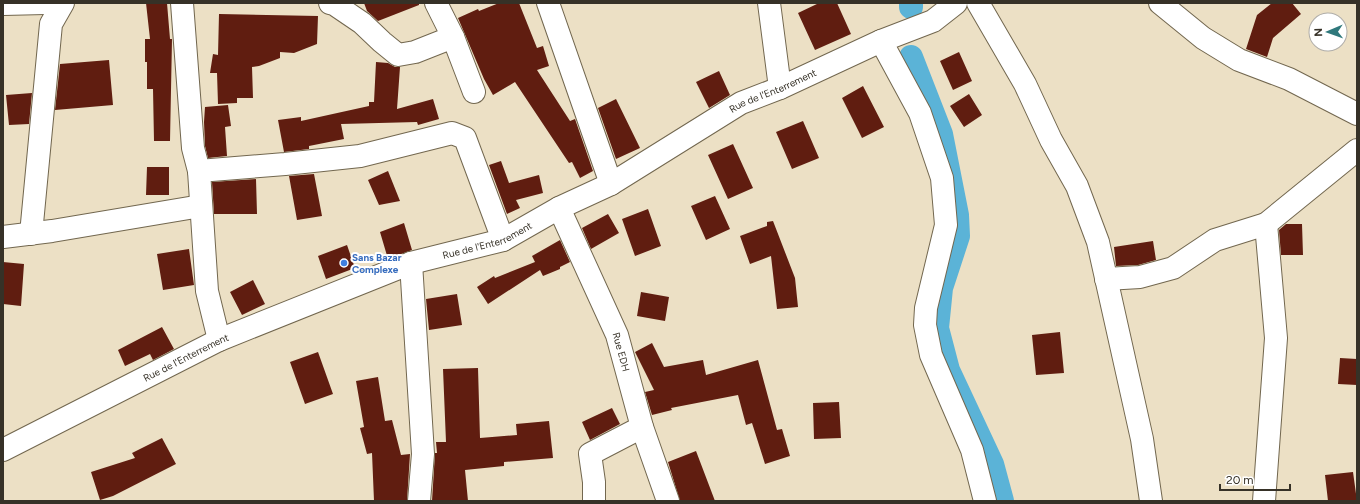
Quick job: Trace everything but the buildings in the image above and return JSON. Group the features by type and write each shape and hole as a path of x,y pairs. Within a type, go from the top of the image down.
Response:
{"street":[{"path":"3,4 45,3"},
{"path":"31,234 51,24 63,3"},
{"path":"182,3 193,148 198,171 207,291 220,340"},
{"path":"330,3 334,4 362,23 398,55 415,52 454,37"},
{"path":"436,3 454,37 474,92"},
{"path":"548,3 611,184"},
{"path":"769,3 780,88"},
{"name":"Rue de l'Enterrement","path":"3,450 220,340 411,263 503,240 559,208 611,184 741,103 780,88 881,41 933,21 956,3"},
{"path":"978,3 1025,84 1051,140 1077,186 1098,242 1142,439 1151,501"},
{"path":"1160,3 1203,38 1239,60 1289,79 1357,114"},
{"path":"881,41 920,113 942,178 946,225 926,308 925,325 931,355 972,450 985,501"},
{"path":"198,171 360,156 452,133 465,138 503,240"},
{"path":"1106,279 1140,277 1172,268 1215,240 1266,224 1357,150"},
{"path":"3,237 31,234 201,206"},
{"name":"Rue EDH","path":"559,208 617,335 642,427 668,501"},
{"path":"1264,501 1276,338 1266,224"},
{"path":"411,263 422,454 419,501"},
{"path":"594,501 594,482 590,454 642,427"}],"waterway":[{"path":"911,57 941,134 957,215 958,236 941,288 937,328 948,370 992,464 1002,501"}],"place":[{"name":"Sans Bazar Complexe","path":"344,263"}]}
